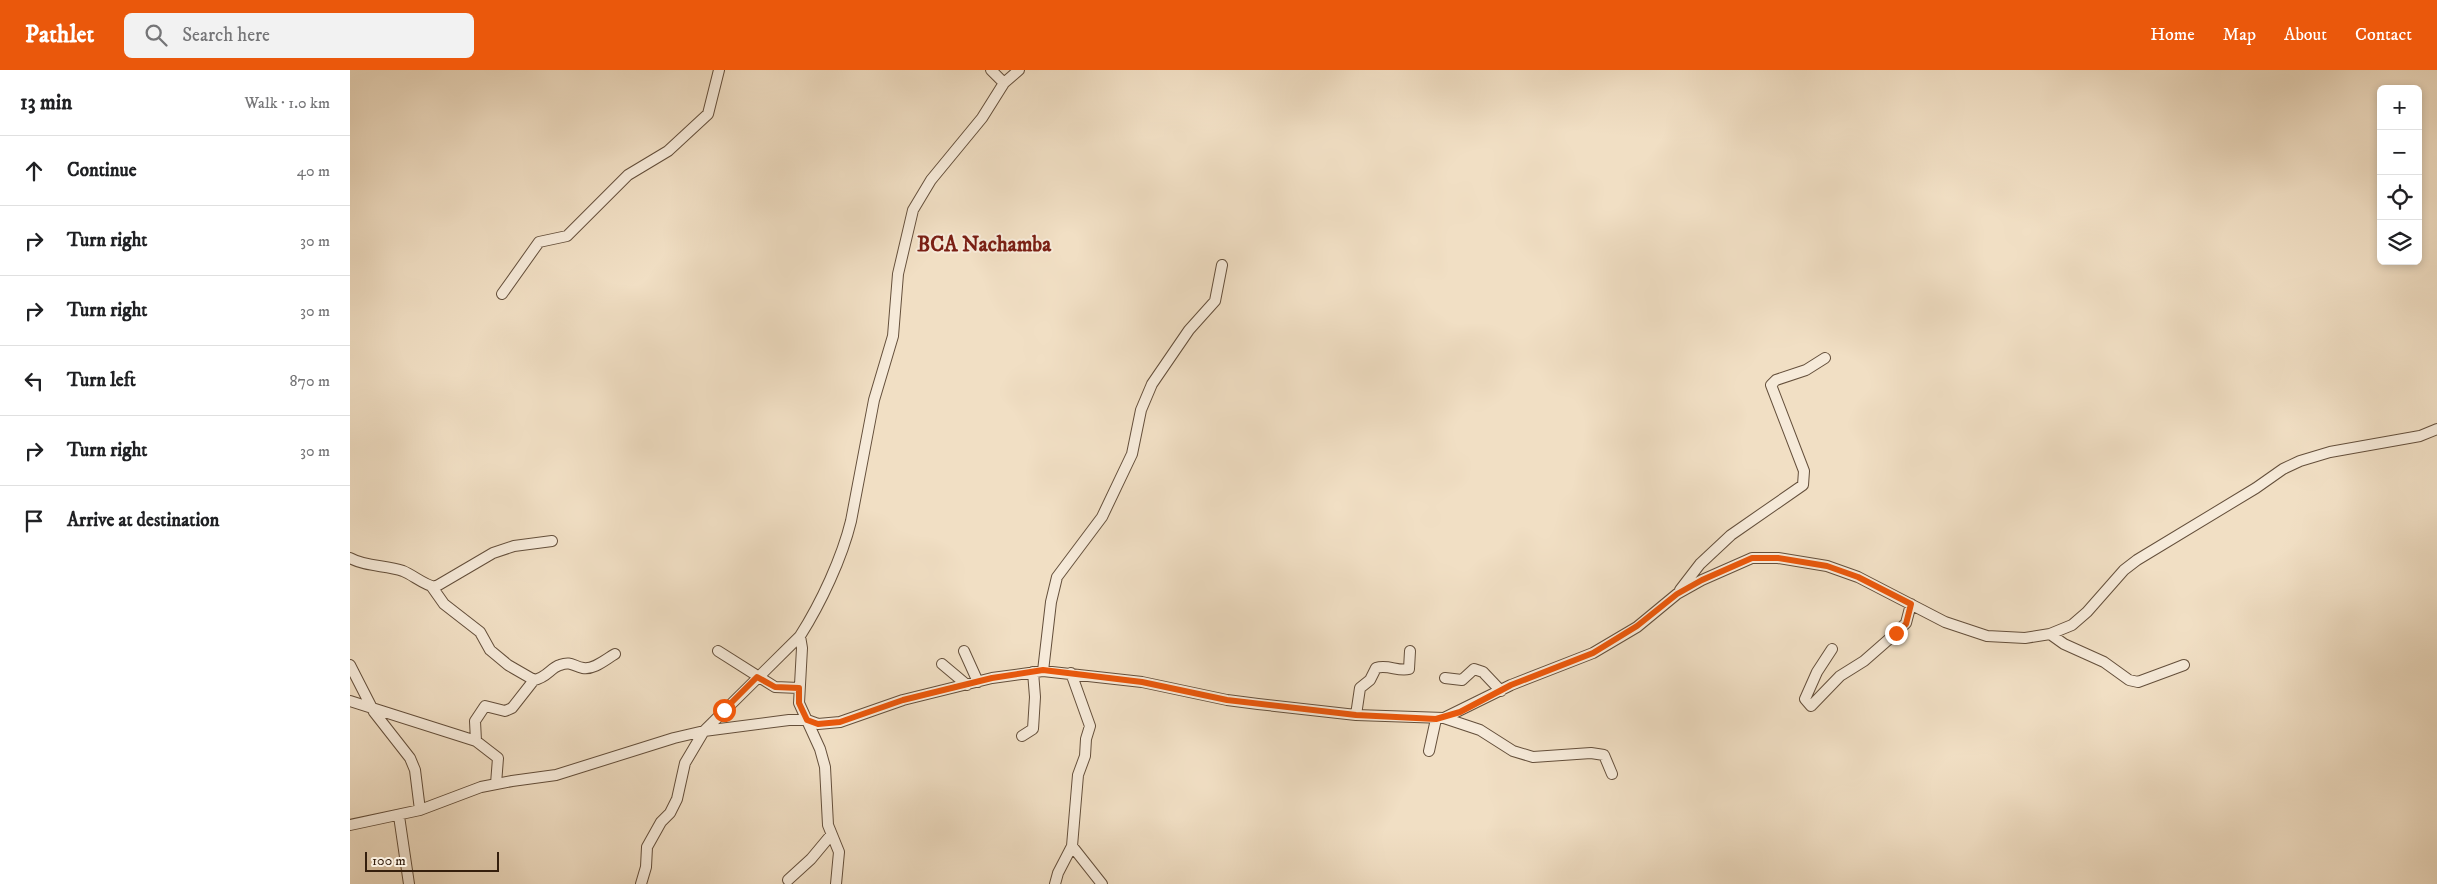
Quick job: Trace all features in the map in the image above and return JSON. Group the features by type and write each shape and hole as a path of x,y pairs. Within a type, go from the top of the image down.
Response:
{"street":[{"path":"502,294 539,242 566,236 628,175 668,151 708,114 719,70"},
{"path":"991,70 1004,84"},
{"path":"641,884 646,867 647,847 661,822 670,813 676,800 685,763 704,732 800,636 811,619 847,539 852,521 873,408 894,336 898,274 913,210 924,188 982,118 1004,84 1019,70"},
{"path":"1022,736 1033,729 1038,671 1056,577 1102,517 1132,454 1138,418 1152,384 1189,330 1215,301 1222,265"},
{"path":"1677,594 1700,564 1731,535 1803,485 1804,471 1771,385 1776,380 1806,370 1825,358"},
{"path":"1429,751 1440,719 1600,649 1637,626 1677,594 1741,562 1761,557 1827,566 1858,577 1945,622 1987,636 2026,638 2050,634 2072,625 2087,612 2124,570 2137,560 2256,488 2283,469 2313,456 2420,436 2437,429"},
{"path":"432,587 501,550 552,541"},
{"path":"350,558 361,563 378,564 402,571 432,587 444,604 480,632 490,650 508,665 534,680"},
{"path":"1832,648 1817,672 1805,699 1811,706 1840,676 1864,661 1906,624 1911,604"},
{"path":"2050,634 2064,644 2104,662 2130,680 2138,682 2184,665"},
{"path":"800,636 802,648 799,703 825,767 827,815 831,835 839,852 836,884"},
{"path":"718,651 775,687 799,688"},
{"path":"964,651 978,682"},
{"path":"1356,715 1360,688 1370,680 1376,668 1383,666 1404,670 1409,669 1410,651"},
{"path":"476,741 475,720 486,706 505,711 512,708 534,680 544,678 558,665 571,662 583,668 592,667 615,654"},
{"path":"942,664 967,685"},
{"path":"350,665 371,706 386,729 410,758 415,770 420,810"},
{"path":"1445,678 1462,680 1474,669 1483,672 1501,691"},
{"path":"350,825 400,816 496,784 556,775 651,744 704,732 789,720 807,720 818,724 840,722 903,700 978,682 1038,671 1142,682 1227,700 1356,715 1440,719 1480,730 1513,751 1532,757 1591,753 1604,756 1612,774"},
{"path":"1055,884 1058,873 1072,846 1077,782 1090,726 1071,673"},
{"path":"350,701 371,706 476,741 498,758 496,784"},
{"path":"400,816 409,884"},
{"path":"788,880 811,859 831,835"},
{"path":"1072,846 1078,851 1102,884"}],"district":[{"name":"BCA Nachamba","path":"984,245"}],"route":[{"path":"724,710 757,677 775,687 799,688 799,703 807,720 818,724 840,722 903,700 992,678 1043,670 1142,682 1227,700 1356,715 1444,718 1460,712 1511,685 1593,653 1637,626 1677,594 1741,562 1761,557 1827,566 1858,577 1911,604 1906,624 1896,633"}]}
